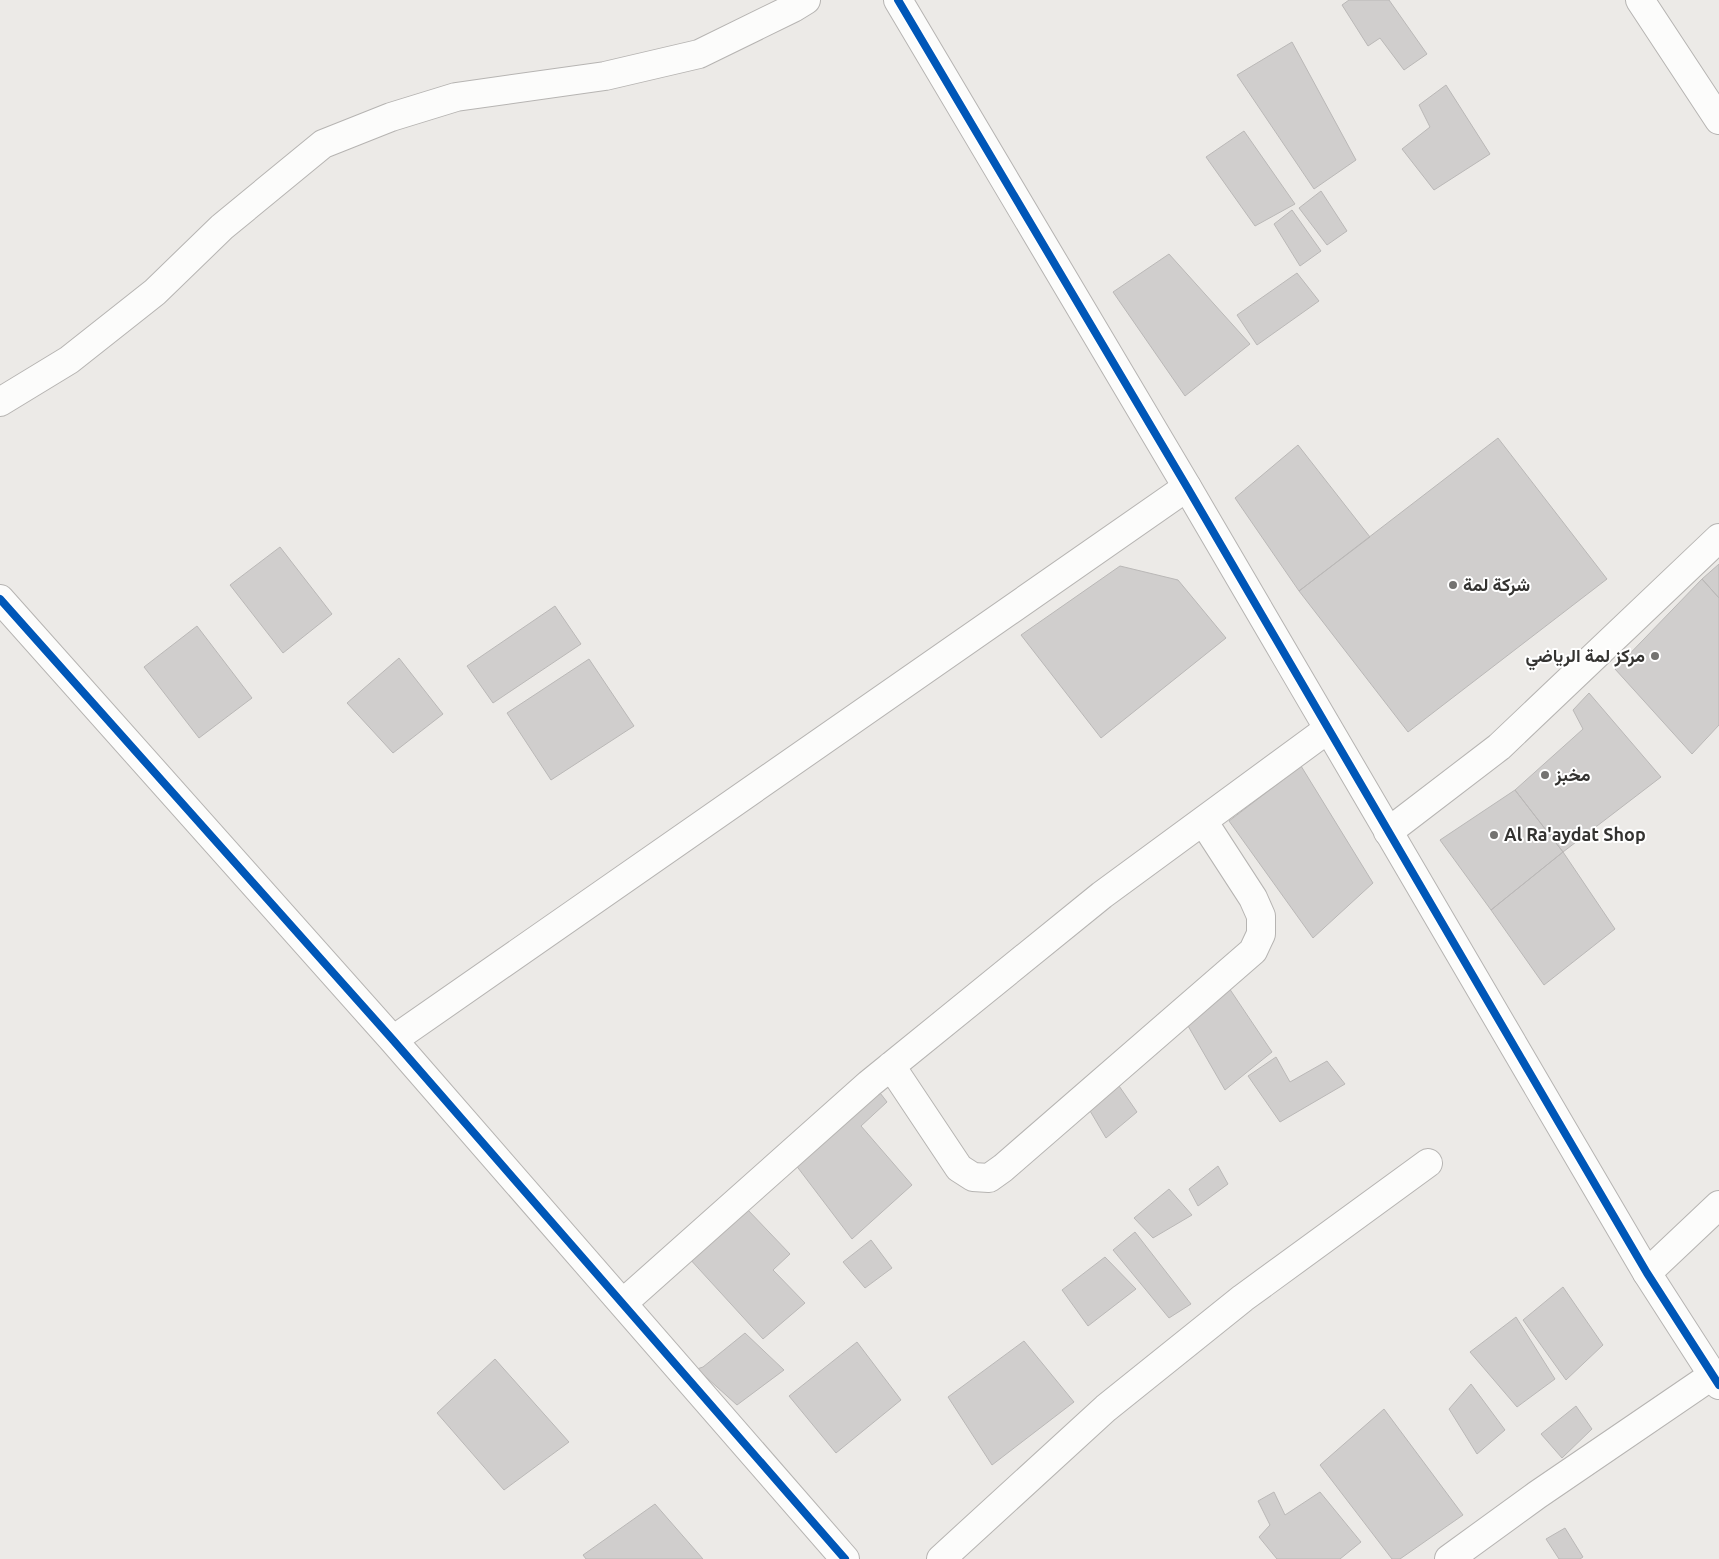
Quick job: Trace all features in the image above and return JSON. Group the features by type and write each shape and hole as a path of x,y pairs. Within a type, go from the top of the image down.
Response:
{"street":[{"path":"0,402 69,360 155,292 222,227 323,144 391,117 456,97 605,76 699,54 806,0"},
{"path":"898,0 1187,487 1647,1272 1716,1380 1536,1495 1449,1559"},
{"path":"1640,0 1719,120"},
{"path":"393,1040 1187,487"},
{"path":"1388,832 1499,747 1719,538"},
{"path":"0,598 393,1040 845,1559"},
{"path":"623,1303 891,1066 1102,895 1328,729"},
{"path":"891,1066 959,1168 973,1177 989,1178 1003,1168 1253,952 1261,934 1261,916 1253,898 1203,820"},
{"path":"941,1559 1106,1408 1242,1298 1428,1163"},
{"path":"1647,1272 1719,1205"}],"building":[{"path":"1349,0 1389,0 1427,54 1404,70 1380,38 1368,46 1342,5"},
{"path":"1292,42 1356,160 1314,189 1237,75"},
{"path":"1446,85 1490,154 1434,190 1402,149 1430,127 1419,105"},
{"path":"1244,131 1295,204 1255,226 1206,157"},
{"path":"1321,191 1347,231 1327,245 1299,208"},
{"path":"1292,210 1321,251 1300,266 1274,224"},
{"path":"1169,254 1250,344 1185,396 1113,292"},
{"path":"1297,273 1319,301 1257,345 1237,315"},
{"name":"شركة لمة","path":"1498,438 1607,579 1408,732 1299,591"},
{"path":"1298,445 1370,537 1299,591 1235,498"},
{"path":"280,547 332,614 283,653 230,585"},
{"path":"1719,564 1719,598 1702,579"},
{"path":"1120,566 1178,580 1226,638 1101,738 1021,635"},
{"path":"1702,579 1719,598 1719,725 1692,754 1615,669"},
{"path":"555,606 581,644 493,703 467,666"},
{"path":"197,626 252,698 199,738 144,667"},
{"path":"399,658 443,714 393,753 347,703"},
{"path":"589,659 634,726 551,780 507,713"},
{"path":"1589,693 1661,777 1563,852 1515,790 1583,729 1573,710"},
{"path":"1301,766 1373,883 1313,938 1229,821"},
{"path":"1515,790 1563,852 1491,910 1440,840"},
{"path":"1563,852 1615,929 1544,985 1491,910"},
{"path":"1227,985 1272,1052 1225,1090 1184,1019"},
{"path":"1276,1057 1290,1082 1327,1061 1345,1084 1280,1122 1248,1076"},
{"path":"1117,1083 1137,1112 1106,1138 1086,1104"},
{"path":"874,1085 887,1102 861,1126 912,1185 852,1239 792,1160"},
{"path":"1218,1166 1228,1184 1198,1206 1189,1189"},
{"path":"1169,1189 1192,1215 1153,1238 1134,1218"},
{"path":"747,1209 790,1254 773,1270 805,1303 763,1339 688,1257"},
{"path":"1135,1232 1191,1304 1169,1318 1113,1250"},
{"path":"871,1240 892,1268 865,1288 843,1262"},
{"path":"1105,1257 1136,1289 1088,1326 1062,1290"},
{"path":"1563,1287 1603,1345 1566,1380 1523,1320"},
{"path":"1516,1317 1555,1379 1517,1407 1470,1352"},
{"path":"745,1333 784,1370 737,1405 697,1369 703,1367"},
{"path":"1024,1341 1074,1402 992,1465 948,1397"},
{"path":"857,1342 901,1400 836,1453 789,1396"},
{"path":"495,1359 569,1442 504,1490 437,1413"},
{"path":"1471,1384 1505,1430 1477,1454 1449,1409"},
{"path":"1576,1406 1592,1429 1562,1458 1541,1434"},
{"path":"1384,1409 1463,1515 1400,1559 1392,1559 1320,1465"},
{"path":"1274,1492 1285,1515 1320,1492 1361,1542 1340,1559 1277,1559 1259,1537 1270,1525 1258,1501"},
{"path":"655,1504 703,1559 586,1559 583,1555"},
{"path":"1565,1528 1583,1557 1580,1559 1559,1559 1546,1539"}],"cycle path":[{"path":"898,0 1187,487 1647,1273 1719,1385"},
{"path":"0,599 393,1040 845,1559"}],"place":[{"name":"شركة لمة","path":"1453,585"},
{"name":"مركز لمة الرياضي","path":"1655,656"},
{"name":"مخبز","path":"1545,775"},
{"name":"Al Ra'aydat Shop","path":"1494,835"}]}
